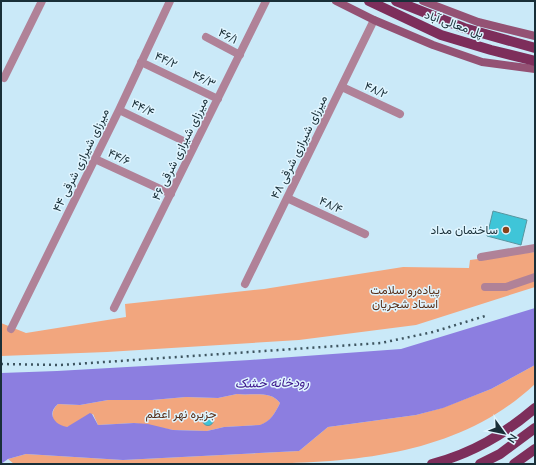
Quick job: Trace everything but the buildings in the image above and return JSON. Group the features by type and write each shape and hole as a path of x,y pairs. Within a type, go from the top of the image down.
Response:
{"main road":[{"path":"336,1 374,20 433,45 482,62 535,69"},
{"name":"پل معالی آباد","path":"369,1 441,35 535,61"},
{"name":"پل معالی آباد","path":"396,1 464,28 534,47"},
{"path":"423,1 478,22 535,36"},
{"path":"432,464 473,450 510,429 535,408"},
{"path":"480,464 500,454 535,428"},
{"path":"514,464 535,448"}],"street":[{"path":"4,78 42,1"},
{"name":"۴۴ میرزای شیرازی شرقی","path":"11,329 119,110 170,1"},
{"name":"۴۶ میرزای شیرازی شرقی","path":"114,308 266,1"},
{"name":"۴۸ میرزای شیرازی شرقی","path":"245,284 374,20"},
{"name":"۴۶/۱","path":"206,38 240,55"},
{"name":"۴۴/۲","path":"142,62 180,80"},
{"name":"۴۶/۳","path":"180,80 218,99"},
{"name":"۴۸/۲","path":"342,87 400,114"},
{"name":"۴۴/۴","path":"119,110 194,146"},
{"name":"۴۴/۶","path":"95,159 170,194"},
{"name":"۴۸/۴","path":"287,198 365,234"},
{"path":"481,257 535,246"},
{"path":"485,287 506,287 535,277"}],"green space":[{"name":"پیاده‌رو سلامت استاد شجریان","path":"535,252 535,287 416,325 299,340 107,352 1,356 1,323 26,333 126,317 125,304 264,289 403,267 469,268 470,260"},
{"path":"535,365 535,384 501,411 464,431 425,445 384,454 341,460 254,464 14,464 8,459 26,454 123,460 299,451 328,427 416,415 442,408 491,389"},
{"name":"جزیره نهر اعظم","path":"237,394 260,394 271,396 280,403 270,419 261,425 224,427 207,431 173,430 134,423 98,425 93,414 72,425 62,427 56,423 53,416 53,412 58,404 80,405 108,400 152,400 186,397 218,398"}],"water":[{"name":"رودخانه خشک","path":"535,308 535,365 491,389 443,408 416,415 328,427 299,451 123,460 26,454 8,459 1,464 1,373 250,360 401,349","holes":["242,394 260,394 271,396 280,403 270,419 260,425 224,427 207,431 173,430 148,424 134,423 98,425 90,413 67,427 59,424 52,415 54,408 58,404 80,405 108,400 152,400 186,397 218,398"]}],"railway":[{"path":"1,364 61,365 381,343 433,332 485,316"}],"place":[{"name":"ساختمان مداد","path":"506,230"}]}
